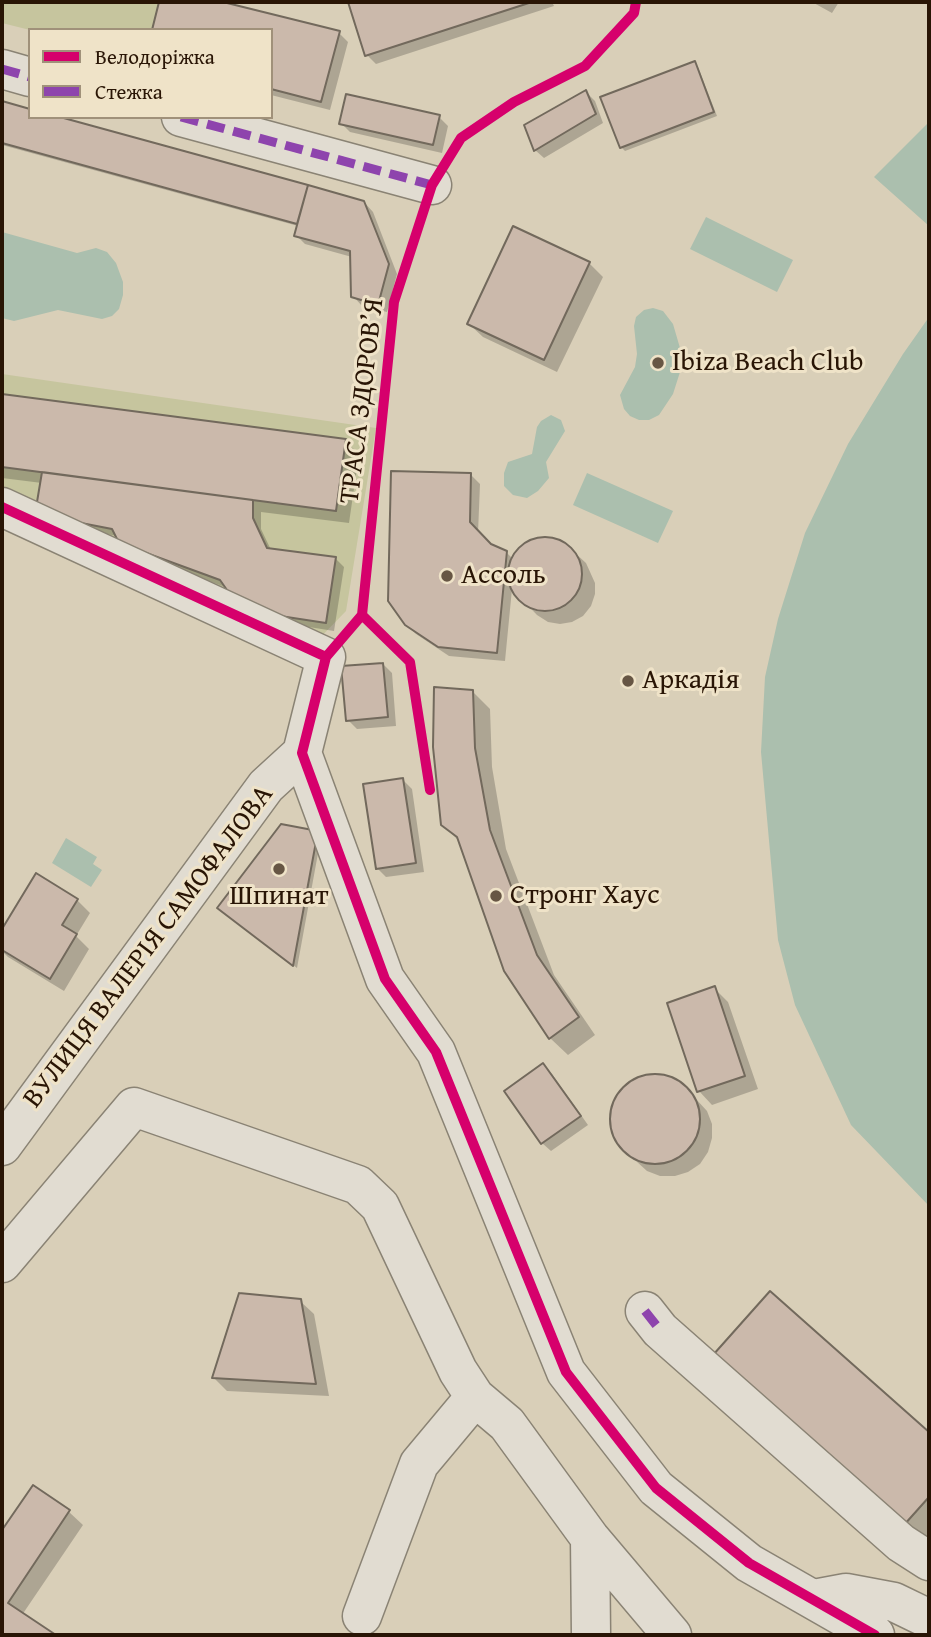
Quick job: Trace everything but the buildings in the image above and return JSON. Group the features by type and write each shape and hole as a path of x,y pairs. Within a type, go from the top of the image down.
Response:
{"street":[{"path":"2,69 28,76"},
{"path":"188,119 432,185"},
{"path":"2,508 326,657 302,753 386,979 436,1052 566,1372 656,1488 749,1563 875,1635"},
{"name":"ВУЛИЦЯ ВАЛЕРІЯ САМОФАЛОВА","path":"2,1146 266,786 302,753"},
{"path":"2,1263 134,1107 358,1185 380,1206 458,1371 475,1397 508,1424 590,1538 672,1635"},
{"path":"653,1320 901,1543 929,1561"},
{"path":"362,1616 419,1464 475,1397"},
{"path":"590,1538 591,1635"},
{"path":"814,1599 846,1593 894,1602 929,1619"}],"green space":[{"path":"2,2 159,2 152,28 28,30 2,23"},
{"path":"2,374 376,428 346,611 313,645 2,501"}],"shaded area":[{"path":"929,122 929,226 874,177"},
{"path":"706,217 793,260 777,292 690,249"},
{"path":"2,232 77,253 96,248 107,252 116,263 123,282 119,309 112,316 102,319 58,310 14,321 2,318"},
{"name":"Ibiza Beach Club","path":"653,308 663,311 673,324 680,348 680,372 673,394 659,415 649,420 639,420 624,409 620,395 635,367 636,317 644,310"},
{"path":"929,317 929,1206 851,1125 795,1005 778,940 761,752 765,677 778,619 805,533 848,444"},
{"path":"551,415 561,420 565,431 546,462 549,478 538,491 527,498 513,495 504,486 504,473 508,462 532,454 537,427"},
{"path":"587,473 673,511 658,543 573,505"},
{"path":"66,838 97,857 93,864 102,870 91,887 52,863"}],"marked path":[{"path":"2,69 28,76"},
{"path":"188,119 432,185"},
{"path":"645,1311 660,1330"}],"cycle path":[{"name":"ТРАСА ЗДОРОВ’Я","path":"636,2 634,13 585,66 514,102 461,138 432,185 394,302 362,615 326,657 302,753 385,979 436,1052 566,1372 656,1488 749,1563 875,1635"},
{"path":"2,507 326,657"},
{"path":"362,615 410,662 430,790"}],"place":[{"name":"Ibiza Beach Club","path":"658,363"},
{"name":"Ассоль","path":"447,576"},
{"name":"Аркадія","path":"628,681"},
{"name":"Шпинат","path":"279,869"},
{"name":"Стронг Хаус","path":"496,896"}]}
